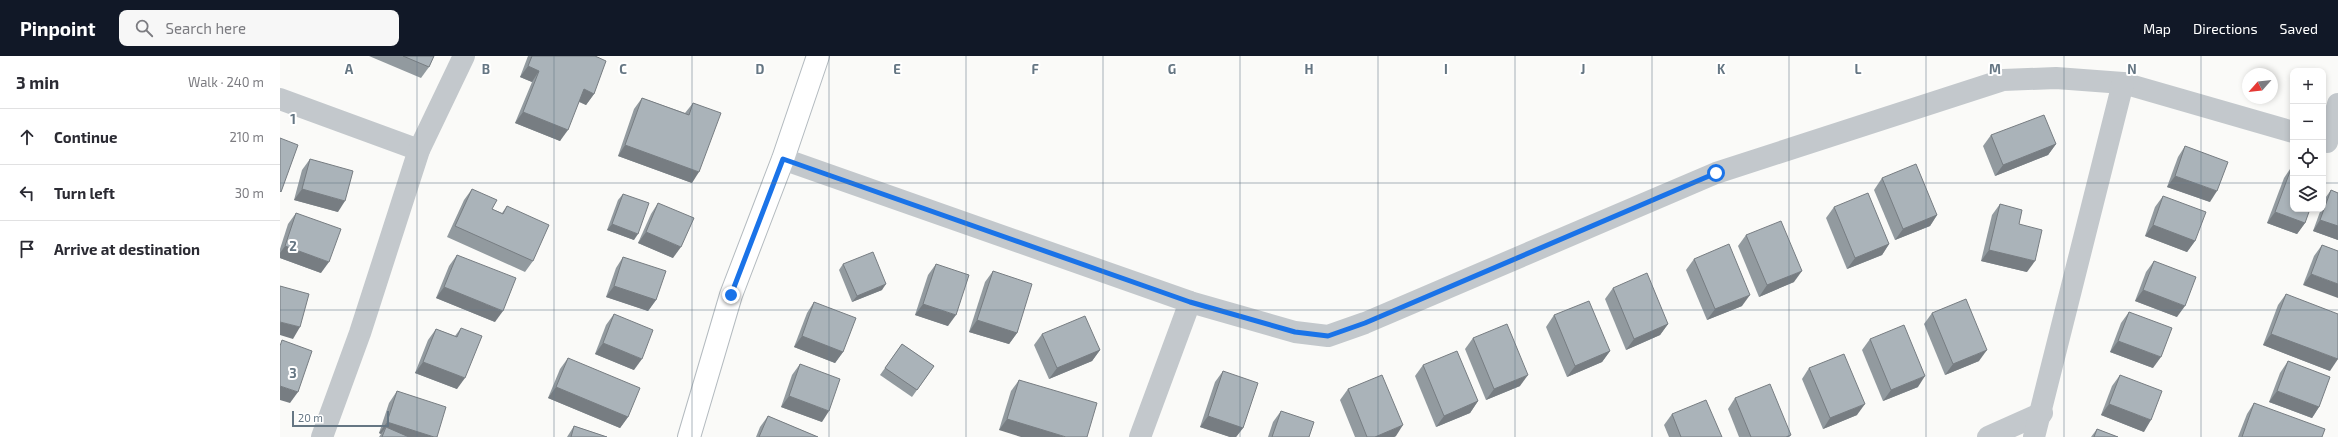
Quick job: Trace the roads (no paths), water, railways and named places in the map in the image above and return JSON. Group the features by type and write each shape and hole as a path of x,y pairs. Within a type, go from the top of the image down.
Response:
{"street":[{"path":"322,437 360,332 419,150 464,56"},
{"path":"689,437 731,295 783,159 818,56"},
{"path":"783,159 1190,302 1295,332 1328,336 1365,323 1716,173 2003,80 2056,78 2123,83 2290,131"},
{"path":"2034,437 2042,413 2123,83"},
{"path":"280,99 419,150"},
{"path":"2329,142 2338,104"},
{"path":"1140,437 1190,302"},
{"path":"1988,437 2042,413"}]}
